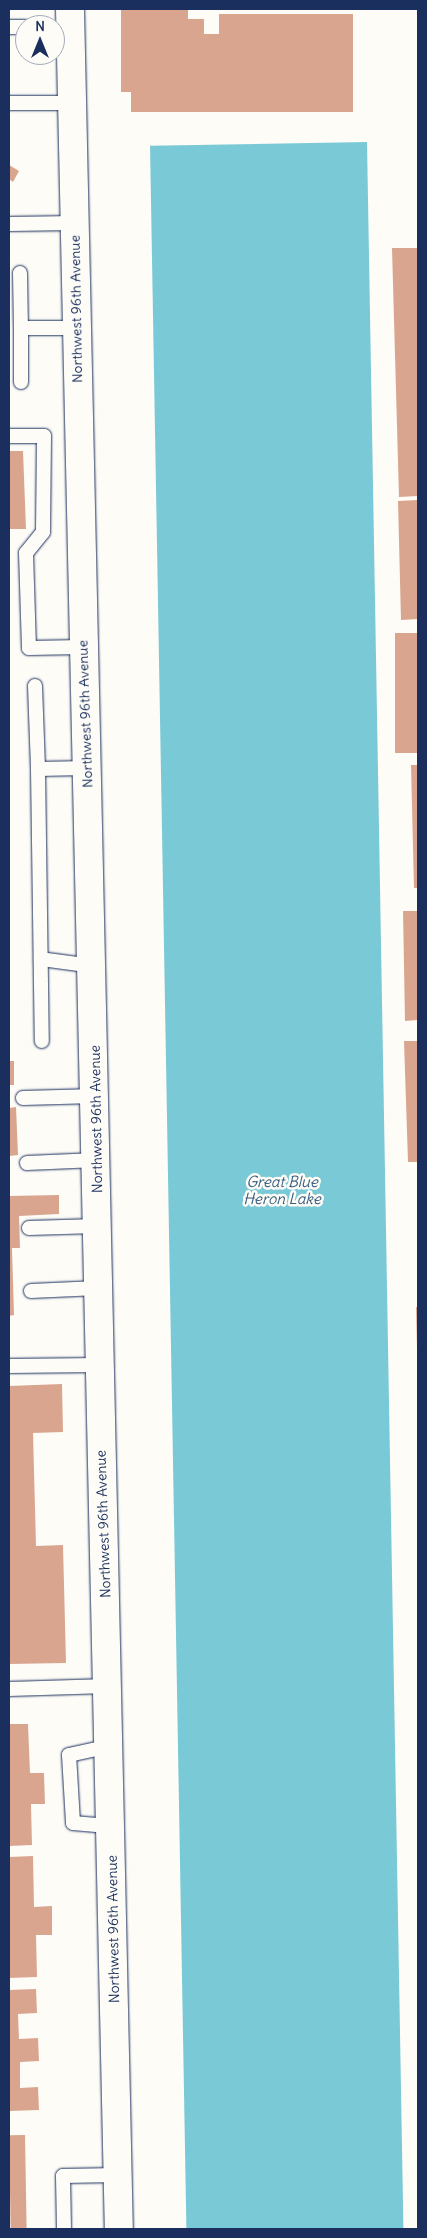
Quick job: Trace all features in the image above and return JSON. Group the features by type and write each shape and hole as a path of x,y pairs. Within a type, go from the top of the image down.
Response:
{"street":[{"name":"Northwest 96th Avenue","path":"65,21 72,103 75,223 75,328 82,647 93,966 97,1160 98,1366 110,1746 119,2229"}],"lane":[{"path":"9,103 72,103"},
{"path":"9,224 75,223"},
{"path":"20,273 21,382"},
{"path":"21,328 75,328"},
{"path":"9,436 44,436 43,532 26,553 29,648 82,647"},
{"path":"35,686 42,1041"},
{"path":"38,769 87,768"},
{"path":"40,959 93,966"},
{"path":"23,1098 96,1096"},
{"path":"27,1163 97,1160"},
{"path":"29,1228 97,1226"},
{"path":"32,1291 98,1288"},
{"path":"9,1366 98,1366"},
{"path":"9,1689 108,1686"},
{"path":"110,1746 70,1755 73,1823 111,1826"},
{"path":"64,2229 62,2176 118,2175"}],"water":[{"name":"Great Blue Heron Lake","path":"367,142 403,2229 186,2229 150,146"}],"building":[{"path":"121,10 188,10 188,19 204,19 204,34 219,34 219,14 353,14 353,112 131,112 131,92 121,92"},
{"path":"9,165 19,171 13,182 9,179"},
{"path":"392,248 418,248 418,496 399,497"},
{"path":"9,451 23,451 26,529 9,529"},
{"path":"418,500 418,619 401,620 398,501"},
{"path":"395,633 418,633 418,753 395,753"},
{"path":"411,765 418,765 418,888 414,888"},
{"path":"403,911 418,911 418,1020 405,1021"},
{"path":"404,1041 418,1041 418,1162 408,1162"},
{"path":"9,1061 14,1061 14,1085 9,1085"},
{"path":"16,1107 18,1155 9,1156 9,1108"},
{"path":"59,1195 59,1214 19,1216 20,1248 12,1248 14,1315 9,1316 9,1196"},
{"path":"416,1307 418,1307 418,1348 417,1348"},
{"path":"62,1384 63,1432 33,1433 36,1546 63,1545 66,1663 9,1664 9,1386"},
{"path":"9,1724 28,1724 30,1773 44,1773 45,1804 31,1804 32,1845 9,1846"},
{"path":"33,1856 34,1907 52,1906 52,1935 36,1935 37,1977 9,1978 9,1857"},
{"path":"36,1989 37,2013 18,2014 19,2039 38,2038 39,2061 20,2062 20,2088 38,2087 39,2110 9,2111 9,1990"},
{"path":"9,2135 25,2135 27,2229 11,2229"}]}
